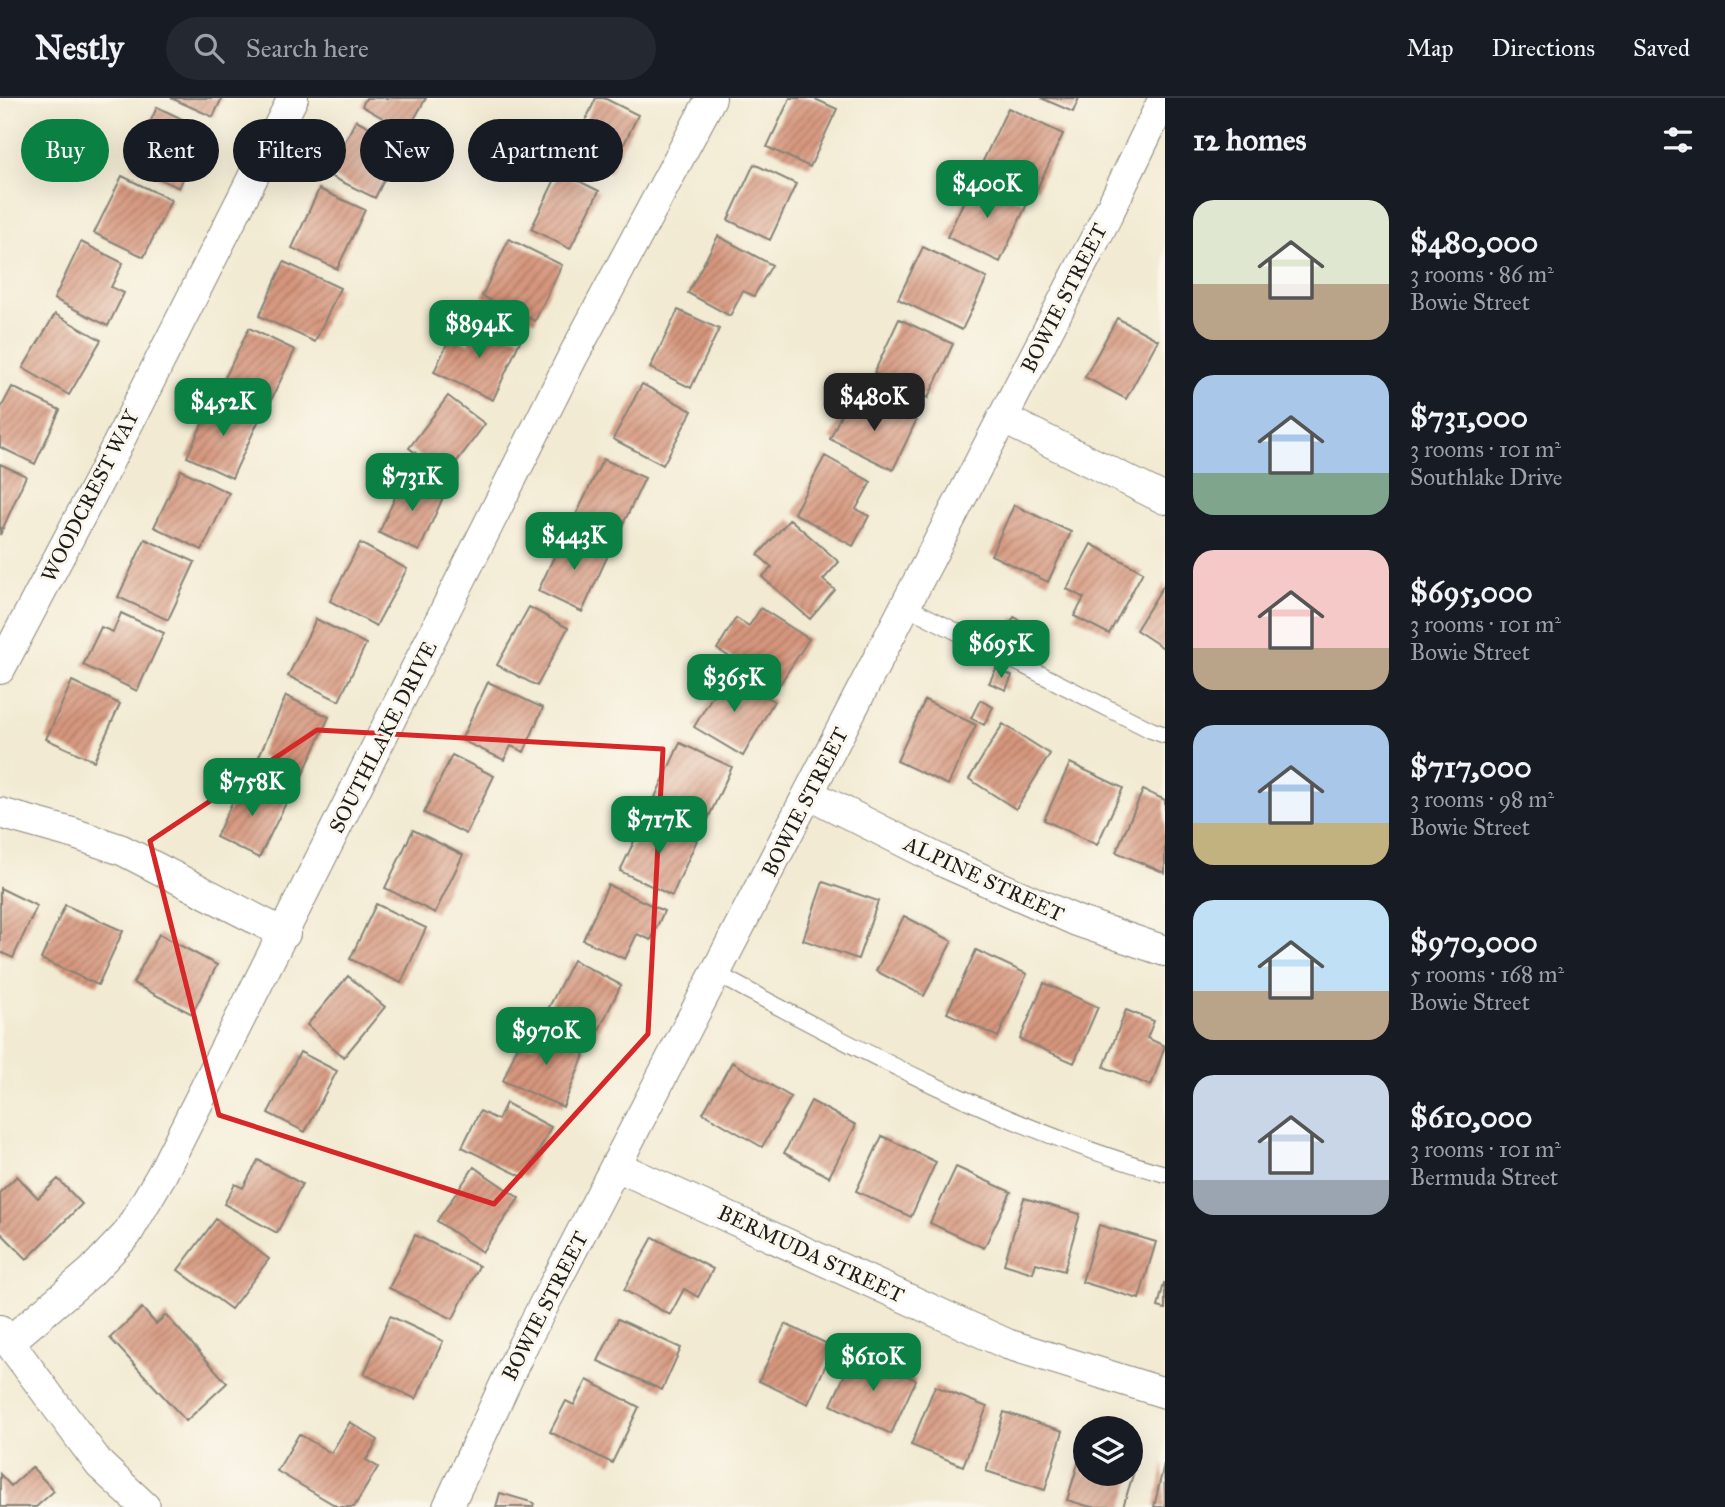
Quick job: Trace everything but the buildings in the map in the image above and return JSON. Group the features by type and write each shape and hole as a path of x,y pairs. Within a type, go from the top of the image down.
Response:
{"street":[{"name":"WOODCREST WAY","path":"0,669 103,473 293,98"},
{"name":"SOUTHLAKE DRIVE","path":"5,1335 91,1272 127,1234 162,1174 285,934 572,358 711,98"},
{"name":"BOWIE STREET","path":"448,1507 523,1345 1107,216 1164,98"},
{"path":"1002,418 1165,499"},
{"name":"ALPINE STREET","path":"809,794 946,863 1077,921 1165,951"},
{"path":"0,813 122,850 285,934"},
{"name":"BERMUDA STREET","path":"616,1166 1007,1344 1165,1392"},
{"path":"5,1335 100,1465 145,1507"}],"lane":[{"path":"906,606 1165,735"},
{"path":"717,974 851,1046 972,1103 1110,1158 1165,1174"}],"highlighted area":[{"path":"317,730 663,749 648,1034 494,1204 219,1115 150,841"}]}
